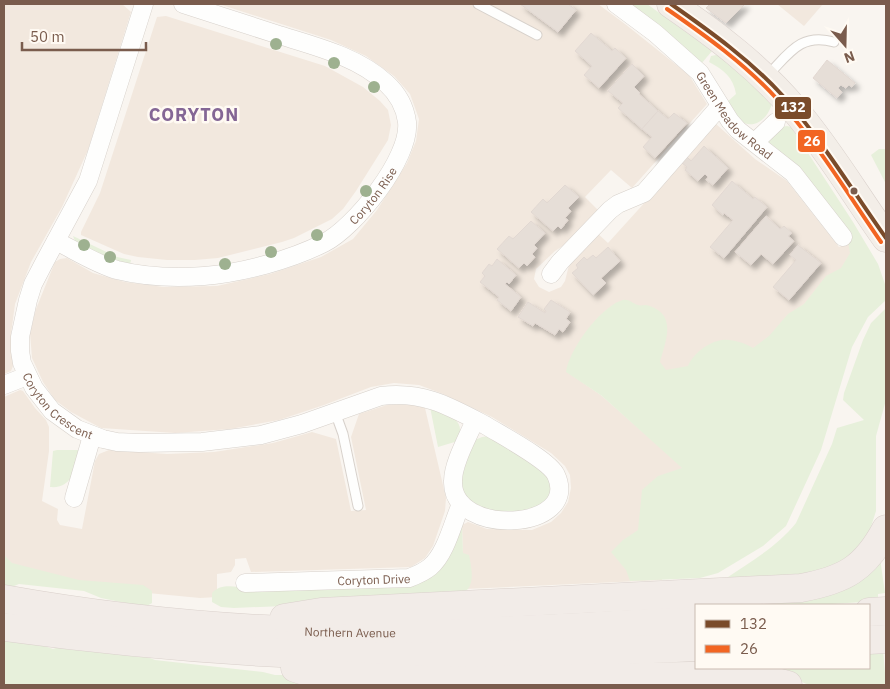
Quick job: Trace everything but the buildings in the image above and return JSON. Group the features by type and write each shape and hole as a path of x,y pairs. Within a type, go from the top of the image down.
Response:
{"highway":[{"path":"228,638 321,612 801,588 835,580 847,575 869,555 886,529"},
{"name":"Northern Avenue","path":"4,599 104,614 228,638 357,656 506,655 695,648"},
{"path":"870,612 886,611"},
{"name":"Northern Avenue","path":"4,627 162,646 228,638 322,631 413,632 566,628 695,620"},
{"path":"228,638 308,672 365,677 442,681 737,675 788,685"},
{"path":"870,640 886,639"}],"main road":[{"path":"671,4 729,47 766,78 815,134 886,238"}],"street":[{"name":"Coryton Crescent","path":"144,4 88,180 33,284 24,315 20,350 34,388 52,411 64,420 92,436 117,442 176,443 209,441 276,431 381,396 410,395 432,400 475,420 547,464 557,476 559,489 554,504 540,516 510,520 493,519 469,510 461,504"},
{"name":"Coryton Rise","path":"56,241 117,270 149,275 205,276 255,266 306,250 340,233 367,205 400,153 406,137 407,123 404,108 386,83 370,71 337,54 182,4"},
{"name":"Green Meadow Road","path":"616,4 655,33 692,65 706,80 730,121 793,173 843,237"},
{"path":"551,274 560,262 610,210 618,204 644,192 720,106"},
{"path":"755,142 776,122"},
{"path":"4,385 28,376"},
{"path":"461,504 454,488 454,472 475,420"},
{"path":"74,498 92,436"},
{"name":"Coryton Drive","path":"245,583 395,579 409,578 420,574 431,567 438,558 461,504"}],"lane":[{"path":"478,4 537,35"},
{"path":"766,78 802,42 823,39 834,42"},
{"path":"335,412 343,434 358,506"}],"shaded area":[{"path":"4,4 122,4 131,12 88,150 62,207 31,262 15,304 11,334 13,366 11,371 4,374"},
{"path":"219,4 598,4 689,75 707,104 632,188 611,170 585,197 599,211 572,240 555,251 536,269 534,279 539,287 549,292 561,287 565,281 570,261 596,232 608,243 716,124 755,159 787,181 839,247 855,238 866,254 704,406 566,371 602,396 683,469 662,580 464,589 462,525 468,522 487,529 532,530 551,522 561,513 568,502 571,488 570,475 565,466 551,453 492,417 419,385 394,383 371,387 279,420 230,429 175,433 101,428 71,412 55,400 43,382 32,358 30,333 36,309 55,262 67,258 93,273 125,282 164,287 217,286 270,274 321,257 353,239 377,210 407,163 416,141 419,119 410,94 394,76 366,56 331,40"},
{"path":"777,4 823,4 804,26"},
{"path":"166,16 325,66 363,87 388,110 391,125 388,140 356,191 343,209 332,219 282,242 218,258 195,260 167,260 124,254 81,235 100,193 157,17"},
{"path":"20,390 23,391 46,420 49,427 49,451 42,501 58,509 57,520 60,525 82,529 95,461 99,454 109,450 167,454 214,452 273,443 312,432 336,439 351,511 366,510 351,437 359,414 387,405 413,404 425,408 446,498 445,511 433,546 425,558 411,567 251,572 246,558 235,559 235,565 231,572 217,574 217,597 200,598 106,589 4,571 4,397"}],"green space":[{"path":"628,4 647,4 712,51 701,64"},
{"path":"711,56 725,57 772,103 768,113 762,120 757,123 747,124 735,116 726,103 736,94 733,83 719,68 709,62"},
{"path":"781,127 791,127 878,264 886,287 886,300 868,317 852,347 821,450 786,526 763,546 718,573 700,578 630,581 626,570 611,552 623,540 638,530 642,490 658,476 682,468 602,396 566,372 568,363 579,342 594,321 612,305 625,300 639,305 646,305 663,314 666,321 667,336 660,362 666,370 688,366 693,357 702,349 717,341 734,341 753,348 769,336 788,314 804,304 826,276 841,268 850,253 846,232 769,144 769,135"},
{"path":"879,149 886,149 886,184 871,155"},
{"path":"73,236 117,257 131,260 130,265 117,263 75,241"},
{"path":"886,308 886,400 876,436 876,511 869,533 851,559 825,572 722,581 761,555 780,540 796,523 832,444 837,428 864,420 843,400 844,393 871,323"},
{"path":"430,407 449,415 458,422 460,433 458,441 438,447"},
{"path":"489,436 543,469 551,477 551,497 526,513 493,513 465,498 459,475 475,440"},
{"path":"81,450 75,470 68,481 58,487 50,487 53,451"},
{"path":"462,525 463,553 469,555 472,578 467,590 452,599 234,608 221,607 212,602 212,593 224,587 248,588 411,579"},
{"path":"4,555 12,563 79,580 143,585 152,591 152,603 145,607 101,598 84,591 19,584 4,590"},
{"path":"880,558 885,593 878,594 878,601 832,604 695,604 500,621 459,614 827,596"},
{"path":"4,635 24,639 53,649 72,642 142,655 155,660 275,675 296,675 343,685 4,685"},
{"path":"883,649 886,685 809,685 790,677 755,669 870,669 870,650"}],"transit line":[{"name":"132","path":"671,4 744,58 783,96 824,148 886,238"},
{"name":"26","path":"667,9 738,62 765,86 792,115 819,150 881,242"}],"district":[{"name":"CORYTON","path":"194,114"}]}
